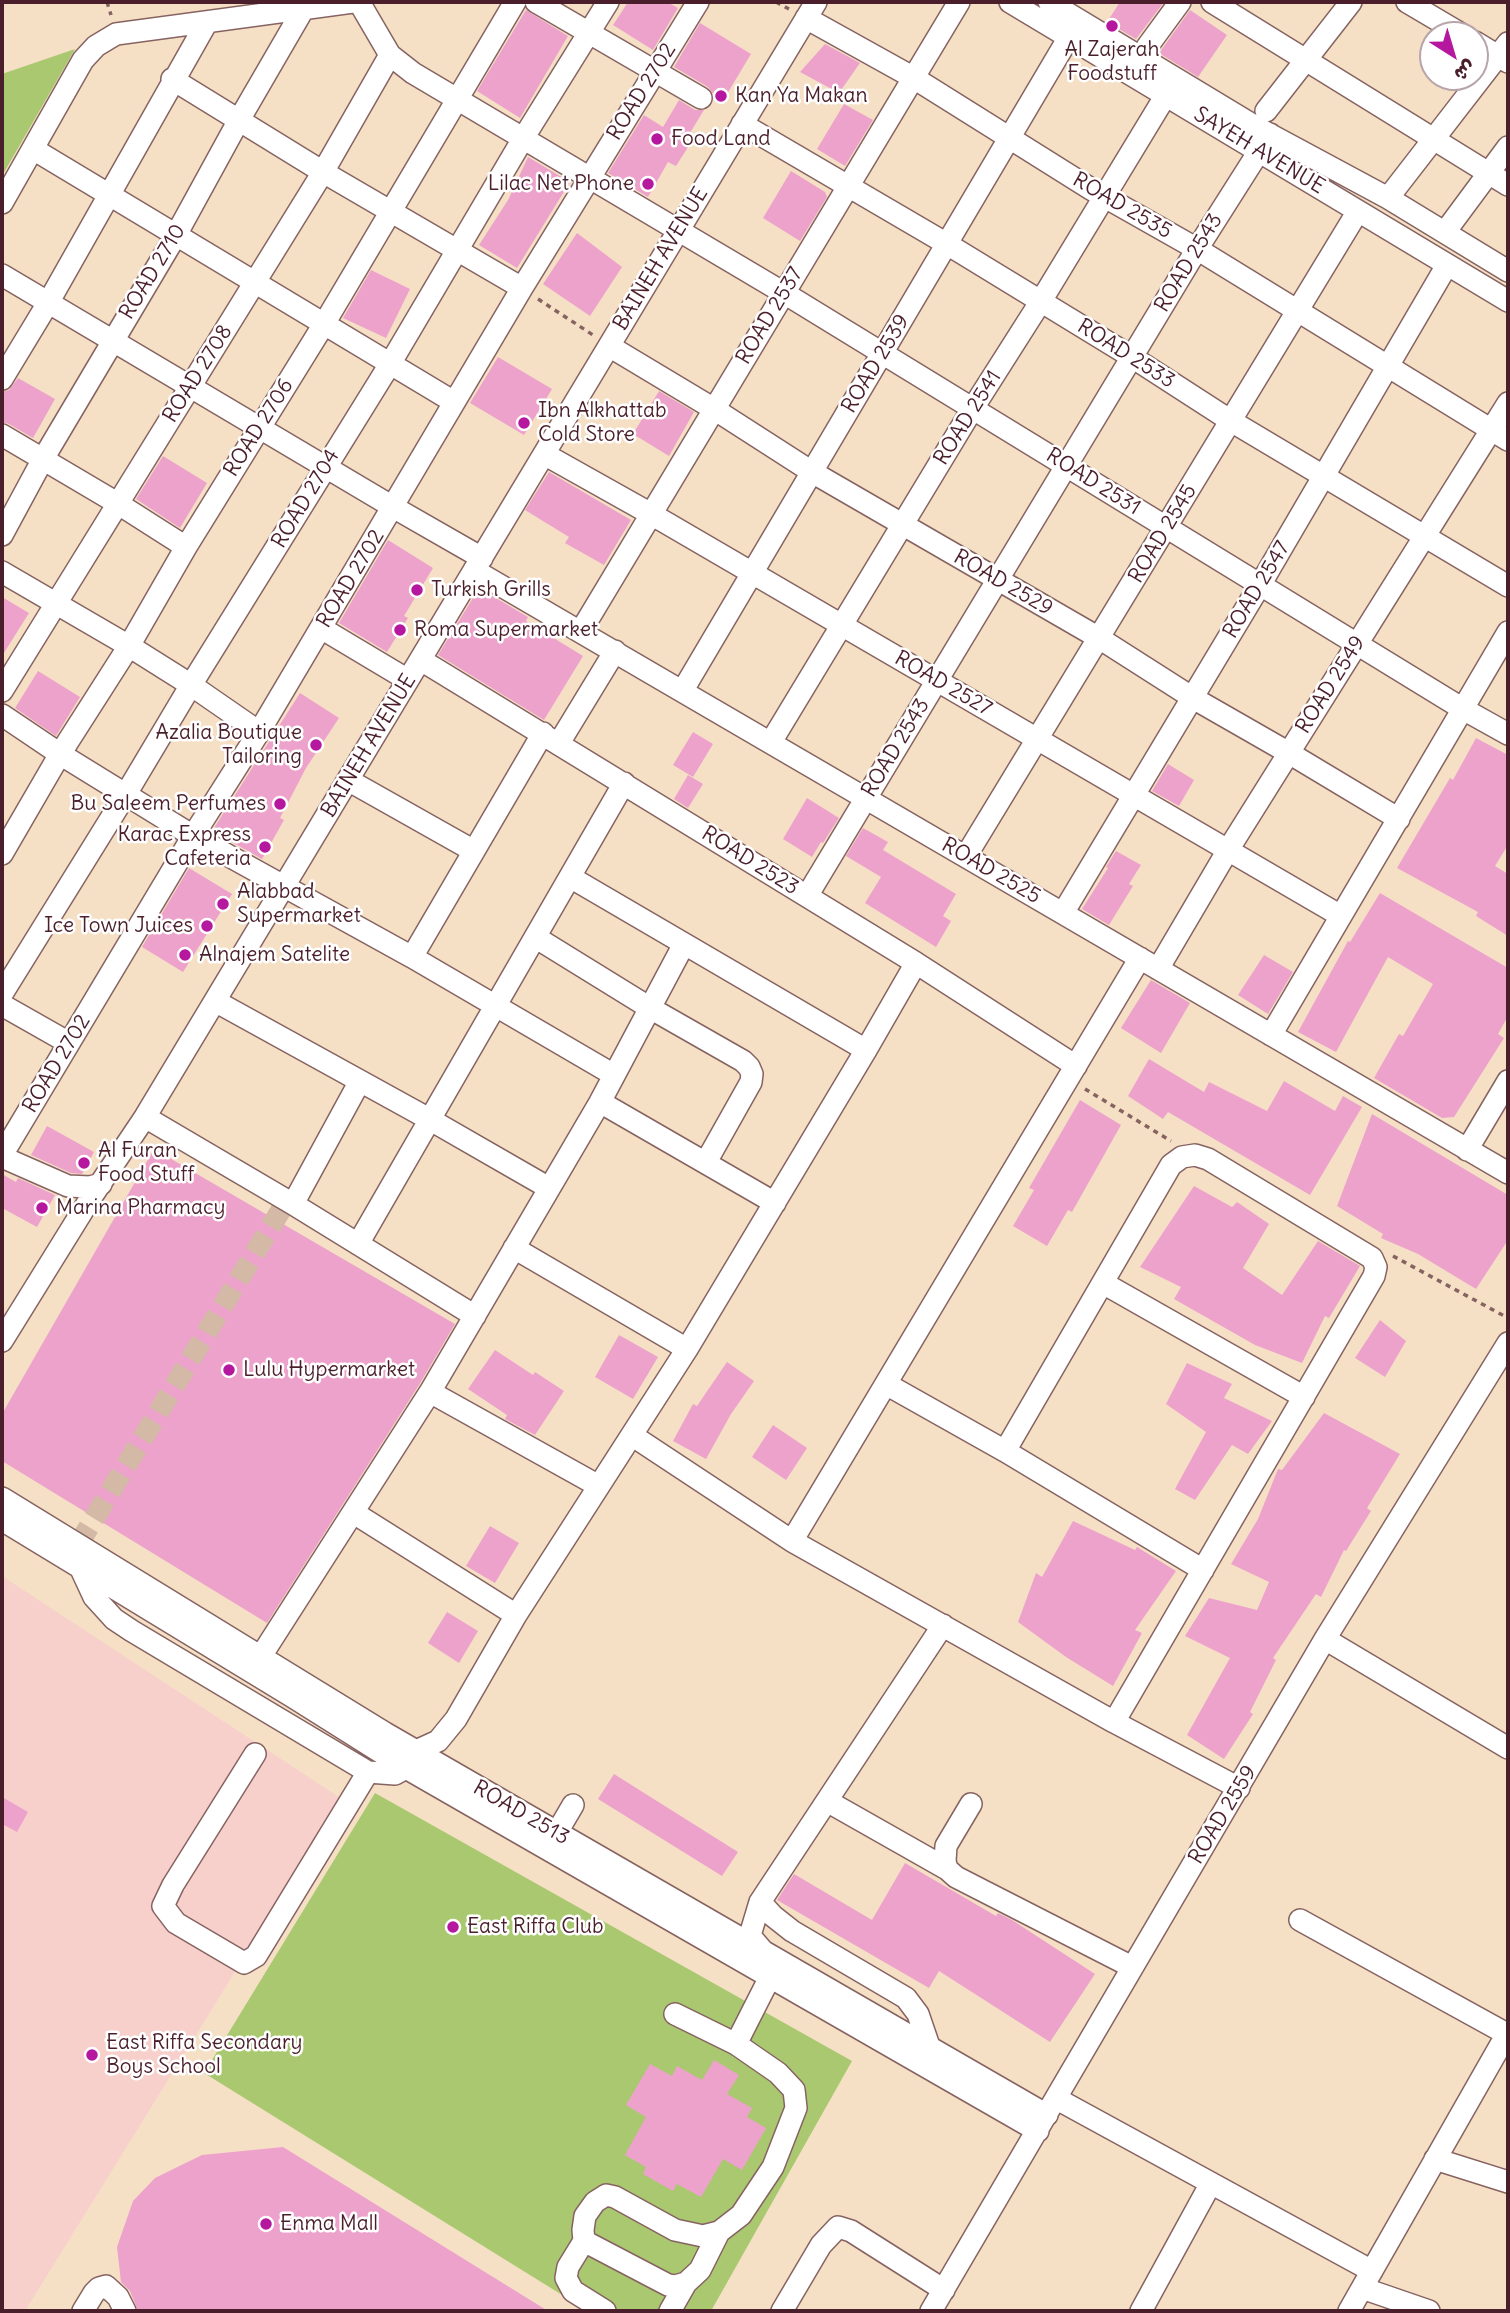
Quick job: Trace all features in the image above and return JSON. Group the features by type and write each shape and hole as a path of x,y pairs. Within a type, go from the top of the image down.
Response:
{"street":[{"path":"2,203 83,60 96,46 116,34 353,2"},
{"path":"359,2 390,55"},
{"name":"ROAD 2706","path":"2,854 516,2"},
{"path":"536,2 701,98"},
{"name":"ROAD 2704","path":"2,994 390,364 524,137 608,2"},
{"name":"ROAD 2702","path":"2,1156 193,835 259,732 590,176 698,2"},
{"name":"ROAD 2537","path":"581,631 959,2"},
{"name":"SAYEH AVENUE","path":"1010,2 1040,6 1264,142 1358,211 1508,301"},
{"path":"1147,47 1180,2"},
{"path":"1212,2 1508,185"},
{"path":"1266,111 1351,2"},
{"path":"1407,2 1439,21"},
{"name":"SAYEH AVENUE","path":"1040,6 1069,37 1167,95 1388,198 1508,271"},
{"name":"ROAD 2710","path":"2,535 43,459 176,235 304,8"},
{"name":"ROAD 2535","path":"811,10 1009,138 1197,249 1500,435"},
{"name":"BAINEH AVENUE","path":"2,1341 9,1314 145,1117 811,10"},
{"path":"2,379 207,22"},
{"name":"ROAD 2539","path":"682,690 1069,37"},
{"path":"1388,198 1505,54"},
{"name":"ROAD 2531","path":"390,55 413,73 784,293 1508,734"},
{"name":"ROAD 2708","path":"2,691 323,172 390,55"},
{"path":"172,79 522,289"},
{"name":"ROAD 2541","path":"771,743 973,408 1167,95"},
{"name":"ROAD 2533","path":"742,124 947,244 1231,421 1508,586"},
{"name":"ROAD 2543","path":"807,896 1264,142"},
{"path":"1445,232 1508,147"},
{"path":"33,149 454,402"},
{"name":"ROAD 2545","path":"966,856 1358,211"},
{"name":"ROAD 2547","path":"1063,913 1260,585 1447,265"},
{"name":"ROAD 2525","path":"2,275 393,507 581,631 1508,1173"},
{"name":"ROAD 2529","path":"609,346 812,472 1099,638 1192,698 1399,819"},
{"name":"ROAD 2549","path":"1158,969 1228,850 1424,537 1500,435 1508,403"},
{"path":"2,435 186,547"},
{"name":"ROAD 2527","path":"544,454 1341,916"},
{"path":"2,572 191,685 259,732"},
{"path":"321,628 408,680"},
{"path":"1270,1035 1508,632"},
{"path":"412,957 474,851 551,738 615,651"},
{"name":"ROAD 2523","path":"421,660 916,963 1072,1072"},
{"path":"2,715 60,754 193,835 412,957 614,1075"},
{"path":"348,780 474,851"},
{"path":"358,1244 624,783"},
{"path":"570,877 866,1050"},
{"path":"535,937 749,1067 752,1074 748,1089 706,1161"},
{"path":"256,1664 430,1392 600,1102 684,944"},
{"path":"792,1541 1140,958"},
{"path":"81,1569 94,1597 114,1619 368,1772 395,1774 438,1741 450,1727 597,1485 632,1436 687,1349 916,963"},
{"path":"215,1001 549,1188"},
{"path":"2,1005 69,1043"},
{"path":"293,1204 360,1081"},
{"path":"1467,1150 1508,1081"},
{"path":"600,1102 775,1203"},
{"path":"145,1117 475,1316"},
{"path":"1005,1451 1171,1165 1182,1157 1195,1155 1208,1159 1372,1258 1376,1267 1374,1276 1114,1722"},
{"path":"2,1156 68,1186 90,1187 101,1184"},
{"path":"514,1248 687,1349"},
{"path":"1103,1283 1304,1397"},
{"name":"ROAD 2559","path":"931,2311 1325,1639 1508,1343"},
{"path":"886,1384 1005,1451 1203,1570"},
{"path":"430,1392 597,1485"},
{"path":"632,1436 792,1541 1114,1722 1239,1788"},
{"name":"ROAD 2513","path":"2,1498 256,1664 411,1760 732,1944 763,1951 930,2049 1007,2102"},
{"path":"354,1513 516,1615"},
{"name":"ROAD 2513","path":"2,1520 81,1569 256,1664"},
{"path":"763,1951 751,1937 760,1902 943,1625"},
{"path":"1325,1639 1508,1748"},
{"path":"255,1754 173,1885 163,1906 176,1923 244,1963 256,1956 266,1941 368,1772"},
{"name":"ROAD 2513","path":"411,1760 556,1834 712,1922 732,1944 770,1977 1007,2102 1047,2115 1211,2183 1367,2279 1429,2311"},
{"path":"827,1801 957,1877 1132,1966"},
{"path":"947,1869 944,1861 946,1846 971,1804"},
{"path":"556,1834 573,1805"},
{"path":"712,1922 737,1918 760,1902"},
{"path":"760,1902 792,1931 906,1998 918,2014 930,2049"},
{"path":"1300,1920 1508,2033 1349,2311"},
{"path":"736,2044 770,1977"},
{"path":"605,2311 573,2291 566,2278 568,2267 584,2241 585,2216 595,2202 606,2195 615,2197 675,2230 703,2236 719,2232 741,2216 773,2167 796,2108 793,2090 778,2073 736,2044 675,2014"},
{"path":"1023,2157 1023,2140 1007,2102 1051,2089 1074,2071"},
{"path":"1435,2159 1508,2182"},
{"path":"1141,2311 1211,2183"},
{"path":"782,2311 821,2245 838,2227 851,2231 944,2290"},
{"path":"670,2311 686,2283 700,2270 719,2232"},
{"path":"584,2241 668,2285 686,2283"},
{"path":"83,2311 99,2288 107,2286 118,2297 125,2311"}],"path":[{"path":"522,289 609,346"},
{"path":"1072,1072 1195,1155"},
{"path":"1372,1258 1393,1256 1508,1318"}],"shaded area":[{"name":"East Riffa Secondary Boys School","path":"2,1576 342,1799 25,2311 2,2311"}],"green space":[{"path":"75,49 2,176 2,74"},
{"name":"East Riffa Club","path":"375,1793 852,2061 711,2311 588,2311 204,2073"}],"building":[{"path":"628,2 667,2 678,8 653,50 613,25"},
{"path":"1120,2 1164,2 1136,39 1107,22"},
{"path":"526,10 568,36 520,118 477,91"},
{"path":"1190,10 1227,35 1198,77 1159,53"},
{"path":"700,23 751,54 724,99 674,67"},
{"path":"825,44 860,63 839,93 800,72"},
{"path":"679,100 695,110 704,110 685,141 690,144 676,166 668,162 648,197 608,173 644,115 663,127"},
{"path":"844,104 873,120 845,166 817,149"},
{"path":"528,157 570,182 517,268 479,245 508,200"},
{"path":"791,171 825,192 827,197 800,241 763,218"},
{"path":"577,233 622,267 590,316 543,284"},
{"path":"371,270 410,289 386,338 343,318"},
{"path":"498,357 552,389 524,435 470,403"},
{"path":"18,378 55,399 33,438 2,422 2,392 9,390"},
{"path":"659,391 694,412 669,456 633,434"},
{"path":"163,456 207,483 180,528 136,499"},
{"path":"549,472 631,520 604,565 565,543 569,537 525,510"},
{"path":"388,540 433,568 404,616 408,618 387,652 339,623"},
{"path":"479,588 528,617 526,621 583,656 544,720 438,655"},
{"path":"2,597 29,613 2,656"},
{"path":"38,671 80,697 56,736 15,708"},
{"path":"300,693 339,718 306,768 280,818 284,820 262,859 212,831"},
{"path":"693,732 713,744 693,777 673,765"},
{"path":"1476,738 1508,755 1508,845 1495,866 1508,874 1508,936 1476,916 1478,912 1397,868 1450,778 1453,780"},
{"path":"1168,764 1194,780 1179,806 1152,791"},
{"path":"688,775 703,784 688,808 674,799"},
{"path":"807,798 839,818 812,857 783,839"},
{"path":"863,828 888,842 883,850 956,894 943,916 951,921 936,947 865,903 881,877 846,856"},
{"path":"1116,851 1141,865 1129,884 1133,886 1109,925 1082,909"},
{"path":"189,868 232,894 183,972 142,947"},
{"path":"1380,893 1508,968 1508,1016 1498,1034 1504,1038 1454,1117 1442,1118 1374,1078 1399,1034 1403,1036 1433,984 1388,957 1336,1052 1298,1032 1348,941 1350,942"},
{"path":"1264,955 1293,972 1268,1014 1238,995"},
{"path":"1151,980 1190,1003 1161,1053 1121,1028"},
{"path":"1149,1059 1204,1092 1209,1082 1267,1111 1284,1081 1335,1111 1343,1096 1362,1107 1310,1195 1168,1112 1163,1119 1128,1096"},
{"path":"1080,1100 1121,1125 1072,1212 1068,1210 1047,1246 1013,1226 1034,1190 1029,1188"},
{"path":"1372,1114 1508,1195 1508,1240 1476,1289 1418,1254 1381,1238 1383,1234 1337,1206"},
{"path":"47,1126 94,1152 82,1174 71,1173 31,1155"},
{"name":"Lulu Hypermarket","path":"154,1149 455,1324 267,1623 2,1461 2,1414"},
{"path":"2,1174 16,1182 18,1178 55,1195 37,1227 2,1208"},
{"path":"1194,1186 1232,1207 1237,1202 1269,1224 1243,1268 1282,1295 1318,1241 1360,1266 1329,1318 1325,1316 1302,1363 1255,1345 1174,1299 1181,1287 1140,1267"},
{"path":"1380,1320 1406,1341 1385,1377 1355,1358"},
{"path":"619,1335 658,1357 633,1399 595,1377"},
{"path":"495,1350 564,1391 535,1435 505,1419 507,1415 468,1389"},
{"path":"727,1362 754,1381 731,1414 706,1459 673,1441 693,1404 697,1406"},
{"path":"1187,1363 1232,1384 1224,1398 1272,1421 1248,1454 1232,1445 1195,1500 1175,1489 1206,1432 1166,1404"},
{"path":"1324,1413 1400,1454 1367,1508 1371,1511 1346,1551 1344,1550 1321,1597 1316,1594 1273,1658 1276,1660 1250,1712 1253,1714 1224,1759 1187,1735 1230,1658 1185,1636 1209,1598 1257,1610 1269,1582 1231,1564 1258,1519 1278,1469 1282,1470"},
{"path":"773,1425 807,1448 786,1480 752,1457"},
{"path":"1073,1521 1135,1550 1137,1547 1176,1571 1135,1630 1142,1633 1113,1686 1066,1657 1018,1622 1036,1573 1042,1577"},
{"path":"490,1526 519,1543 495,1583 466,1566"},
{"path":"447,1612 478,1631 459,1663 428,1643"},
{"path":"614,1774 738,1852 722,1876 598,1799"},
{"path":"2,1797 28,1812 17,1832 2,1824"},
{"path":"905,1863 996,1916 998,1913 1012,1920 1095,1974 1050,2042 939,1971 929,1988 777,1900 794,1874 872,1920"},
{"path":"714,2060 739,2075 727,2094 752,2108 747,2117 766,2128 742,2170 723,2159 701,2197 677,2184 673,2191 643,2174 646,2167 625,2155 646,2117 626,2105 650,2064 672,2076 677,2066 702,2080"},
{"name":"Enma Mall","path":"283,2147 548,2311 138,2311 130,2291 121,2282 117,2247 133,2201 155,2178 202,2155"}],"tunnel":[{"path":"78,1545 287,1200"}],"place":[{"name":"Al Zajerah Foodstuff","path":"1112,26"},
{"name":"Kan Ya Makan","path":"721,96"},
{"name":"Food Land","path":"657,139"},
{"name":"Lilac Net Phone","path":"648,184"},
{"name":"Ibn Alkhattab Cold Store","path":"524,423"},
{"name":"Turkish Grills","path":"417,590"},
{"name":"Roma Supermarket","path":"400,630"},
{"name":"Azalia Boutique Tailoring","path":"316,745"},
{"name":"Bu Saleem Perfumes","path":"280,804"},
{"name":"Karac Express Cafeteria","path":"265,847"},
{"name":"Alabbad Supermarket","path":"223,904"},
{"name":"Ice Town Juices","path":"207,926"},
{"name":"Alnajem Satelite","path":"185,955"},
{"name":"Al Furan Food Stuff","path":"84,1163"},
{"name":"Marina Pharmacy","path":"42,1208"},
{"name":"Lulu Hypermarket","path":"229,1370"},
{"name":"East Riffa Club","path":"453,1927"},
{"name":"East Riffa Secondary Boys School","path":"92,2055"},
{"name":"Enma Mall","path":"266,2224"}]}
